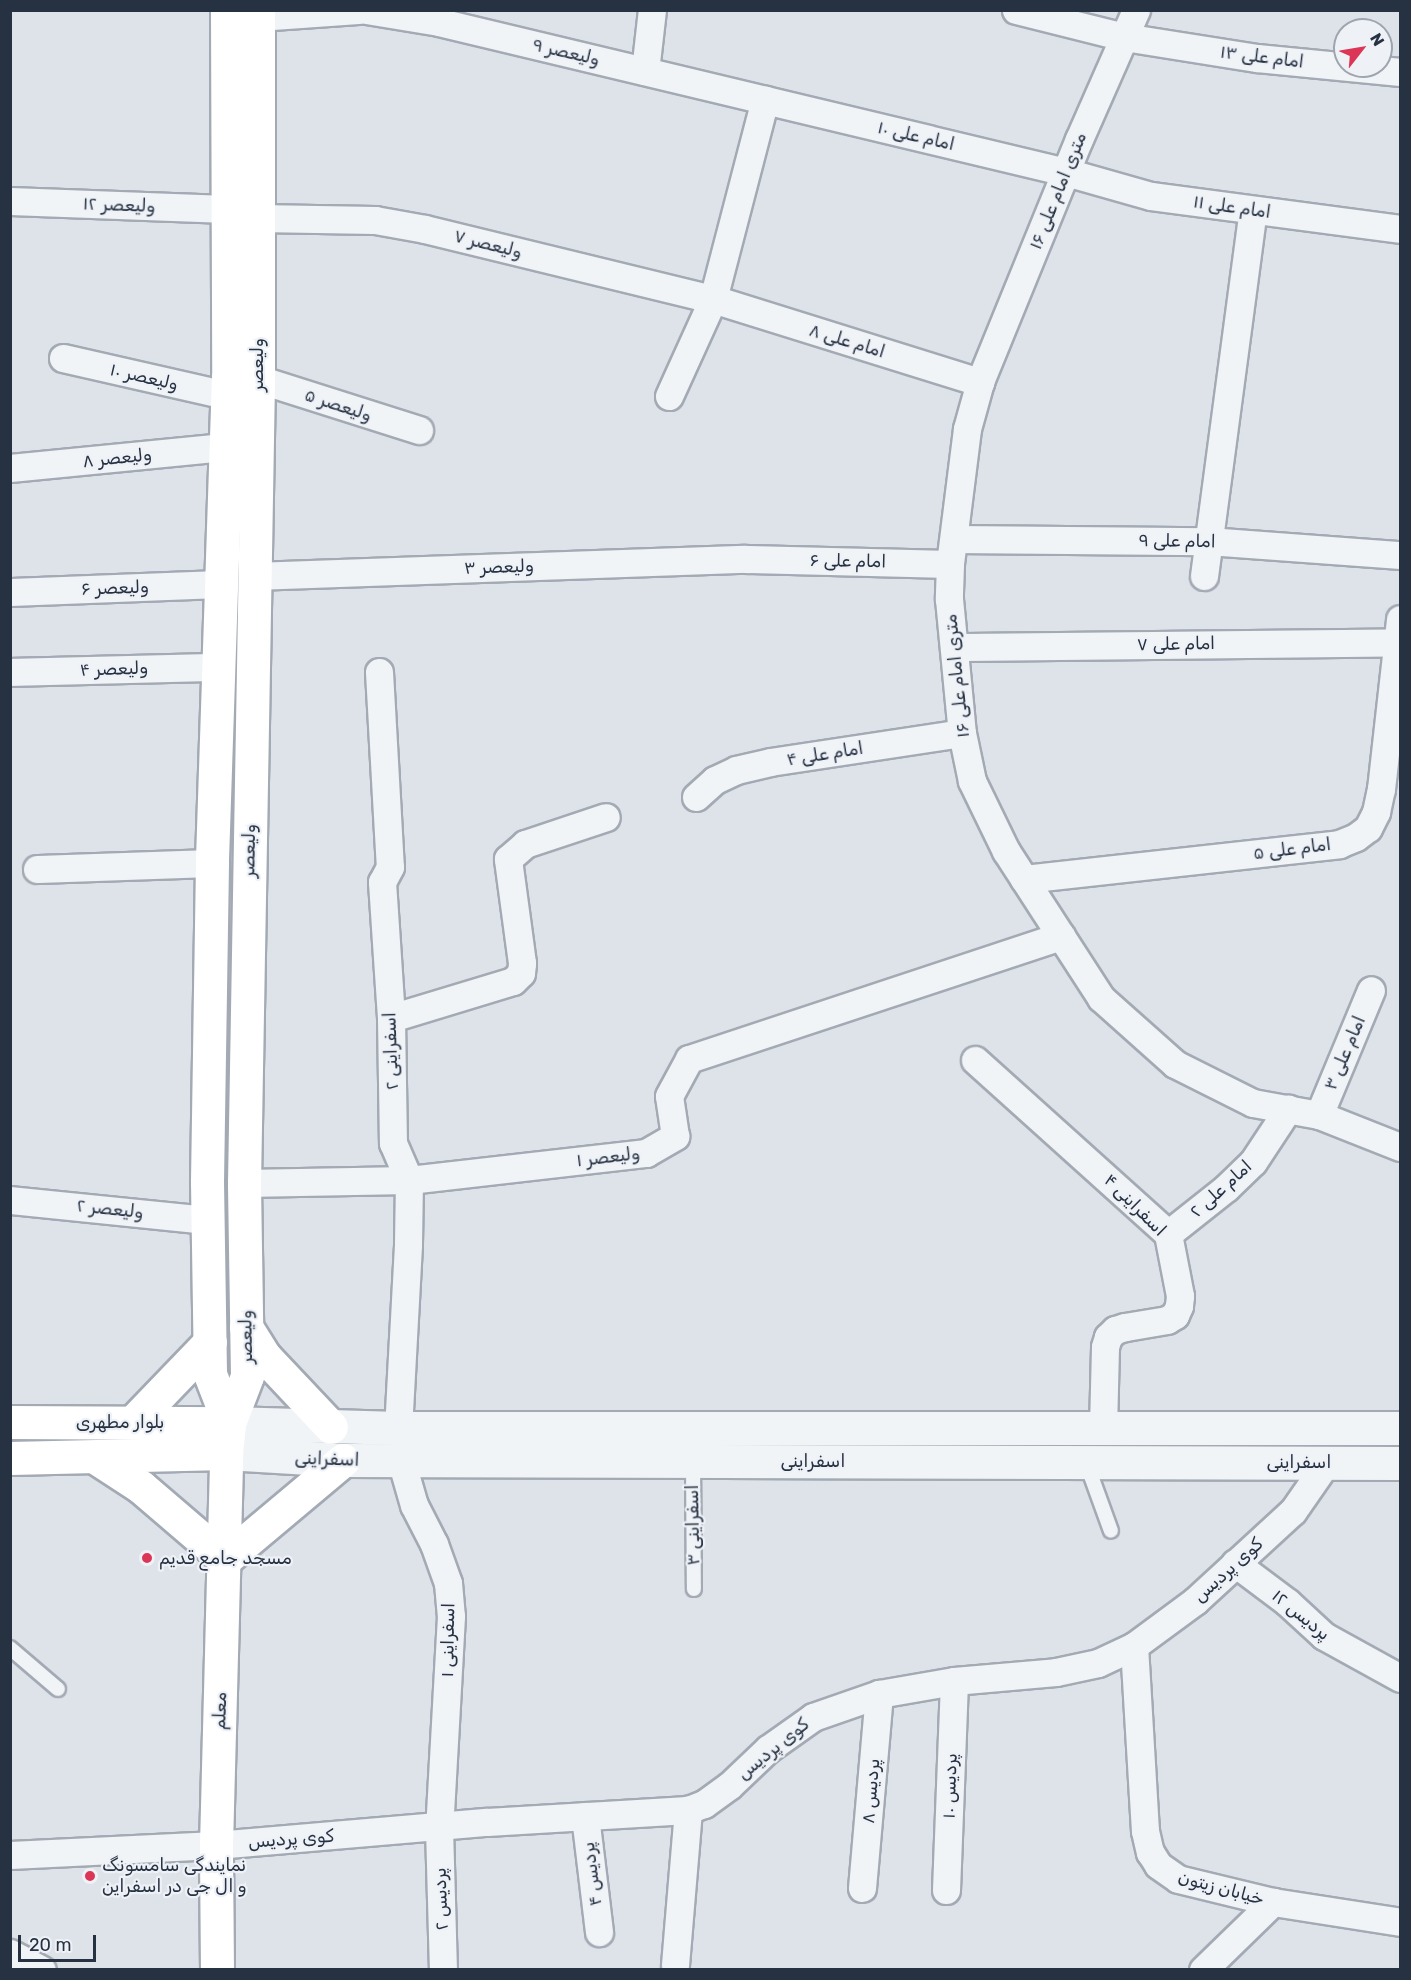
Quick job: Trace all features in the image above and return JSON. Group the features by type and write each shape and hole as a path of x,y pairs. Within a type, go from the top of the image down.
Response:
{"main road":[{"name":"ولیعصر","path":"227,10 227,209 237,384 253,576 244,1183 247,1376 227,1438"},
{"name":"ولیعصر","path":"227,1438 210,1374 207,1182 212,863 224,447 237,384 258,218 258,14"},
{"path":"207,1182 244,1183"},
{"path":"246,1328 265,1357 331,1427"},
{"path":"133,1422 210,1342"},
{"name":"بلوار مطهری","path":"10,1422 133,1422 227,1438"},
{"name":"بلوار مطهری","path":"10,1458 94,1457 227,1438"},
{"name":"معلم","path":"217,1970 216,1845 227,1438"},
{"path":"94,1457 141,1487 225,1559 343,1460"}],"street":[{"path":"258,14 358,10"},
{"name":"ولیعصر ۹","path":"366,10 439,22 765,100"},
{"path":"645,71 652,10"},
{"name":"امام علی ۱۳","path":"1016,10 1124,37 1257,58 1401,72"},
{"name":"۱۶ متری امام علی","path":"1136,10 1066,172 980,382 967,429 952,551 949,599 962,733 972,781 1006,851 1101,998 1175,1064 1253,1103 1319,1115 1401,1147"},
{"path":"669,396 713,299 765,100"},
{"name":"امام علی ۱۰","path":"765,100 1066,172"},
{"name":"امام علی ۱۱","path":"1066,172 1151,196 1401,228"},
{"name":"ولیعصر ۱۲","path":"10,201 227,209"},
{"path":"1204,576 1253,210"},
{"name":"ولیعصر ۷","path":"258,218 375,220 405,225 713,299"},
{"name":"امام علی ۸","path":"713,299 980,382"},
{"name":"ولیعصر ۱۰","path":"63,358 237,384"},
{"name":"ولیعصر ۵","path":"237,384 419,430"},
{"name":"ولیعصر ۸","path":"10,468 224,447"},
{"name":"امام علی ۹","path":"952,551 1208,541 1401,555"},
{"name":"امام علی ۶","path":"745,559 952,551"},
{"name":"ولیعصر ۳","path":"253,576 745,559"},
{"name":"ولیعصر ۶","path":"10,592 219,584"},
{"name":"امام علی ۷","path":"954,647 1400,634"},
{"name":"امام علی ۵","path":"1024,879 1339,844 1356,837 1368,828 1376,812 1381,789 1400,634"},
{"name":"ولیعصر ۴","path":"10,672 217,666"},
{"name":"اسفراینی ۲","path":"379,672 390,867 382,882 391,1018 393,1143 409,1180 408,1245 398,1428"},
{"name":"امام علی ۴","path":"696,796 715,780 736,770 770,762 962,733"},
{"path":"391,1018 513,981 521,973 522,963 508,859 525,844 606,817"},
{"path":"37,869 212,863"},
{"name":"ولیعصر ۱","path":"244,1183 409,1180 646,1153 675,1136 669,1096 689,1059 1061,936"},
{"name":"امام علی ۳","path":"1319,1115 1371,990"},
{"name":"اسفراینی ۴","path":"975,1060 1168,1234 1180,1296 1179,1306 1175,1315 1167,1320 1114,1330 1108,1337 1105,1347 1103,1428"},
{"name":"امام علی ۲","path":"1168,1234 1226,1188 1253,1162 1288,1109"},
{"name":"ولیعصر ۲","path":"10,1200 208,1220"},
{"path":"558,1426 547,1438 548,1447 560,1461"},
{"name":"اسفراینی","path":"227,1438 331,1427 1401,1428"},
{"name":"اسفراینی","path":"227,1438 343,1460 1401,1463"},
{"name":"اسفراینی ۱","path":"401,1460 414,1505 434,1544 448,1583 451,1616 439,1828"},
{"name":"کوی پردیس","path":"10,1856 216,1845 688,1810 704,1804 729,1786 768,1749 813,1717 879,1694 954,1681 1056,1672 1098,1663 1134,1646 1195,1601 1293,1510 1327,1462"},
{"name":"پردیس ۱۲","path":"1235,1563 1287,1602 1324,1636 1401,1678"},
{"name":"خیابان زیتون","path":"1134,1646 1145,1831 1150,1852 1158,1865 1178,1879 1273,1902 1401,1922"},
{"name":"پردیس ۱۰","path":"946,1890 954,1681"},
{"name":"پردیس ۸","path":"862,1888 879,1694"},
{"path":"675,1965 688,1810"},
{"name":"پردیس ۴","path":"585,1816 599,1932"},
{"name":"پردیس ۲","path":"439,1828 443,1970"},
{"path":"1203,1970 1273,1902"},
{"path":"10,1953 42,1970"}],"lane":[{"name":"اسفراینی ۳","path":"693,1461 694,1589"},
{"path":"1086,1462 1111,1531"},
{"path":"10,1648 58,1689"}],"place":[{"name":"مسجد جامع قدیم","path":"147,1558"},
{"name":"نمایندگی سامسونگ و ال جی در اسفراین","path":"90,1876"}]}
